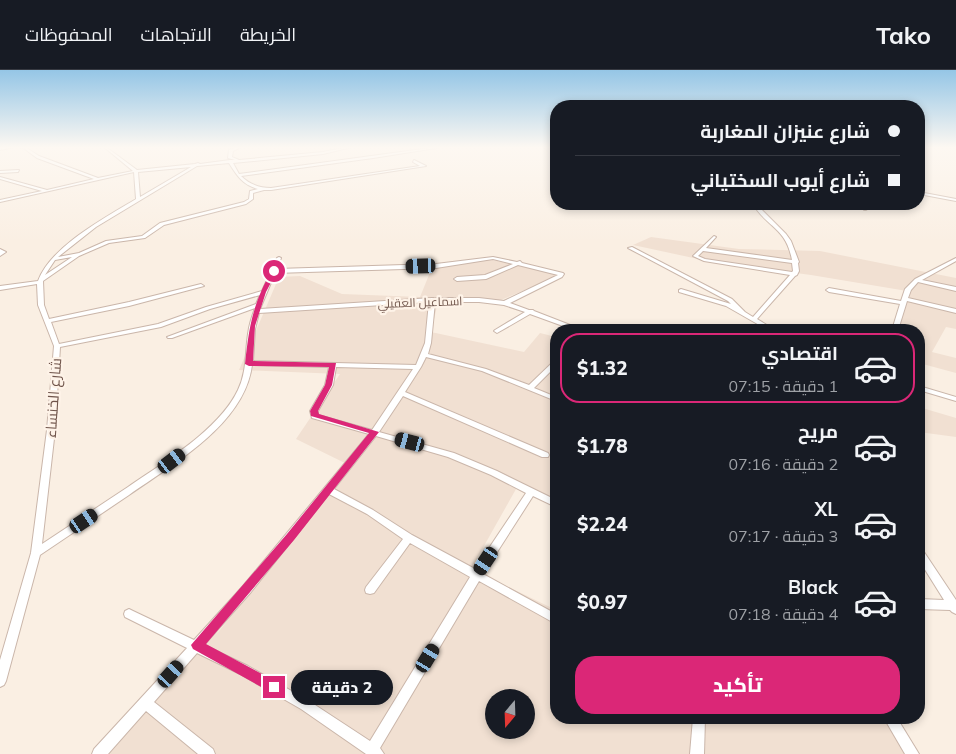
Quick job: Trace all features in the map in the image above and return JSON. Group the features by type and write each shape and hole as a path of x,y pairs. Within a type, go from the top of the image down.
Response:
{"street":[{"path":"5,179 27,183 48,191"},
{"path":"0,202 105,179"},
{"path":"137,179 138,200"},
{"path":"41,281 45,270 53,259 94,226 173,179"},
{"path":"243,179 249,184 263,189"},
{"path":"0,288 41,281 80,254 108,242 147,235 162,224 247,203 251,199 251,192 334,179"},
{"path":"925,194 956,200"},
{"path":"754,319 795,274 796,262 788,238 759,210"},
{"path":"714,237 695,254 695,257 795,274"},
{"path":"630,248 730,300 742,312"},
{"path":"702,249 796,262"},
{"path":"0,250 4,252 0,256"},
{"path":"53,259 80,254"},
{"path":"36,553 193,445 230,409 242,389 249,364 249,346 257,308 279,258"},
{"path":"274,271 429,266 494,258 557,272 562,275 505,303"},
{"path":"897,324 908,289 917,280 956,259"},
{"path":"457,279 486,277 520,263"},
{"path":"917,280 956,289"},
{"name":"شارع الخنساء","path":"0,680 36,553 51,430 57,346 41,305 41,281"},
{"path":"47,321 129,304 201,286"},
{"path":"829,290 956,311"},
{"path":"681,291 713,300 742,312 762,324"},
{"path":"57,346 158,326 208,308 263,292"},
{"path":"99,754 247,590 375,432 402,393 424,355 428,343 432,300"},
{"name":"اسماعيل العقيلي","path":"170,338 257,308 432,300 471,300 505,303 564,324"},
{"path":"497,331 531,312"},
{"path":"424,355 466,364 550,396"},
{"path":"249,364 418,367"},
{"path":"333,365 329,385 314,411 315,416 428,447 471,462 550,501"},
{"path":"530,388 550,368"},
{"path":"925,390 956,399"},
{"path":"402,393 545,455"},
{"path":"329,490 370,512 409,538 550,616"},
{"path":"129,614 197,645 305,705 374,752 476,575 532,492"},
{"path":"370,590 409,538"},
{"path":"925,561 955,607"},
{"path":"925,604 955,607"},
{"path":"146,703 208,754"},
{"path":"697,754 698,724"},
{"path":"894,724 912,754"}],"shaded area":[{"path":"651,237 739,249 820,251 956,278 956,329 946,327 932,352 956,358 956,373 925,365 925,324 899,324 907,291 811,275 712,262 633,245"},
{"path":"487,259 564,274 501,300 439,298 431,332 524,352 540,333 550,336 550,498 520,482 471,569 550,607 550,724 900,724 917,754 103,754 138,700 219,631 351,466 296,439 340,374 239,370 279,277 300,276 342,294 420,297 433,265"},
{"path":"925,409 956,418 956,437 925,433"}],"route":[{"path":"274,271 256,311 249,346 249,364 333,365 329,385 314,411 315,416 375,432 247,590 197,645 274,687"}]}
